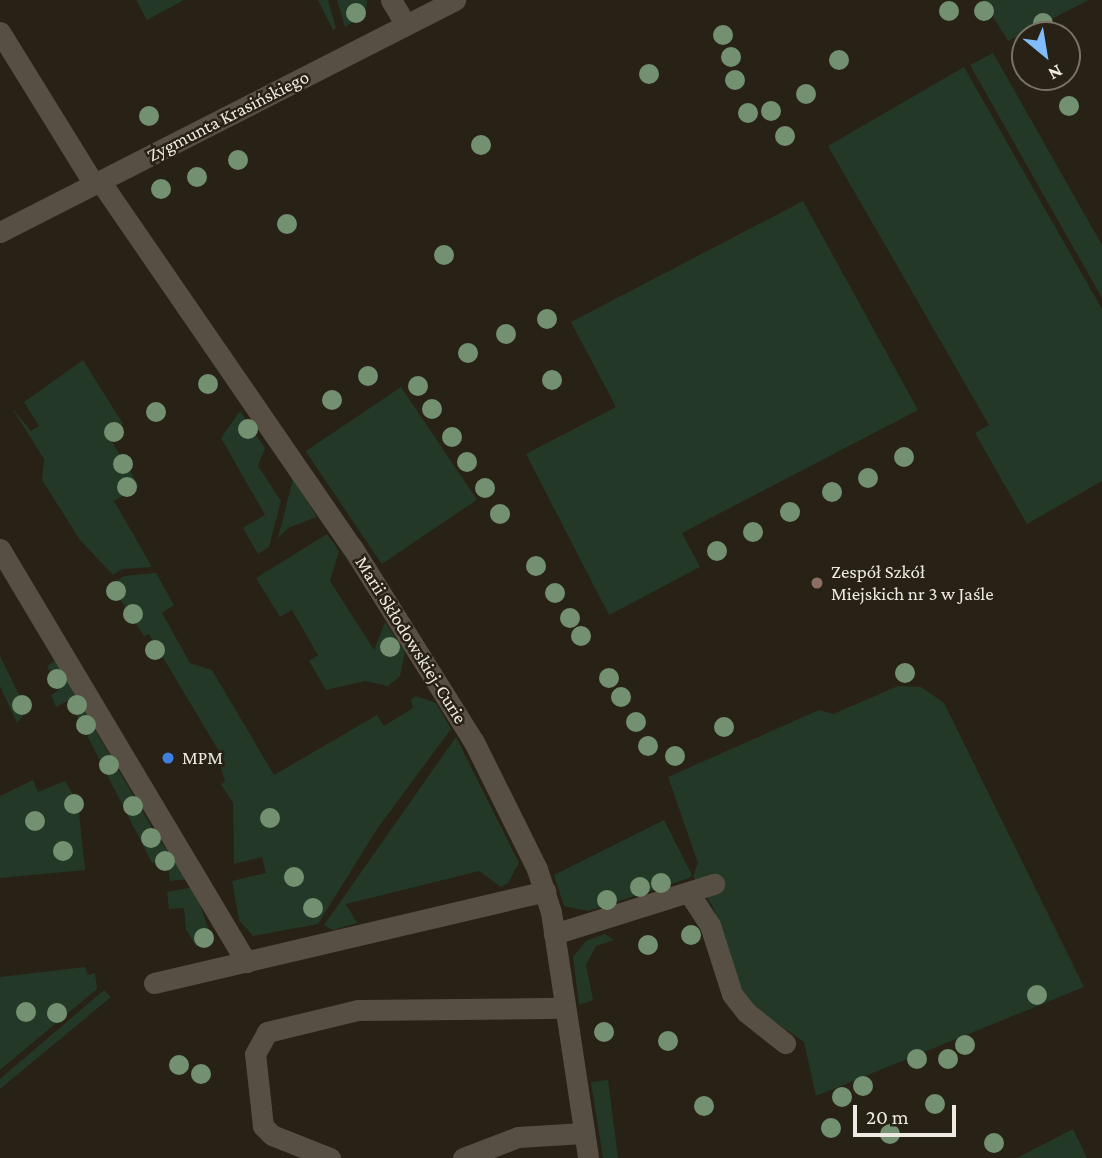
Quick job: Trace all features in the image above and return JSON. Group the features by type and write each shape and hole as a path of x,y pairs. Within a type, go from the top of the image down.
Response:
{"street":[{"path":"391,0 406,25"},
{"name":"Zygmunta Krasińskiego","path":"0,232 455,0"},
{"name":"Marii Skłodowskiej-Curie","path":"0,32 97,182 368,572 474,742 545,891 554,934 587,1158"},
{"path":"0,548 246,962"},
{"path":"554,934 714,884"},
{"path":"154,983 545,891"},
{"path":"689,893 710,925 732,994 746,1012 785,1043"},
{"path":"330,1158 272,1135 263,1126 255,1054 267,1032 358,1010 565,1008"},
{"path":"463,1158 518,1137 583,1133"}],"green space":[{"path":"136,0 184,0 147,20"},
{"path":"318,0 328,0 336,28 333,30"},
{"path":"337,0 367,0 366,14 345,27"},
{"path":"983,0 1089,0 1048,21 1011,21 1011,39 1008,41"},
{"path":"993,53 1011,85 1011,91 1015,91 1102,245 1102,298 970,65"},
{"path":"964,67 1102,309 1102,481 1027,524 975,433 989,425 828,146"},
{"path":"803,201 918,410 682,533 700,567 609,615 526,454 616,407 571,322"},
{"path":"83,360 123,424 107,434 139,486 114,501 152,567 122,569 113,575 80,540 42,480 44,459 12,408 31,431 39,426 24,402"},
{"path":"401,387 477,500 382,564 306,451"},
{"path":"240,411 265,448 258,466 281,501 269,547 258,554 243,528 265,515 221,438"},
{"path":"293,479 317,517 288,528 278,538"},
{"path":"327,534 339,551 330,581 374,650 385,622 405,652 400,676 388,686 365,681 326,690 309,661 318,655 292,610 280,617 256,578"},
{"path":"156,573 174,605 162,613 190,663 212,670 274,775 377,715 384,726 413,708 411,700 416,696 436,703 451,729 377,829 318,924 253,936 239,920 232,881 266,873 262,857 234,864 233,803 221,784 225,782 219,760 223,758 149,634 144,636 111,585 124,576"},
{"path":"0,656 27,711 17,723 0,686"},
{"path":"55,661 158,838 189,879 170,881 168,865 152,863 69,700 56,707 51,695 59,690 47,666"},
{"path":"898,686 921,687 944,703 1084,987 816,1096 804,1042 752,1006 738,989 713,907 693,876 698,863 668,777 819,710 833,714"},
{"path":"456,737 519,863 508,883 501,887 479,871 346,904 357,923 333,930 324,925"},
{"path":"33,780 38,792 65,781 78,803 85,870 0,878 0,796"},
{"path":"664,820 692,875 689,878 589,911 564,906 554,875"},
{"path":"194,887 213,943 196,946 186,930 184,908 169,909 167,892"},
{"path":"605,934 614,940 596,946 586,965 593,1000 579,1005 573,957 586,941"},
{"path":"85,967 88,975 95,973 97,989 0,1070 0,977"},
{"path":"104,990 111,997 0,1089 0,1079"},
{"path":"608,1080 618,1158 603,1158 591,1082"},
{"path":"1073,1129 1087,1158 1017,1158"}],"place":[{"name":"Zespół Szkół Miejskich nr 3 w Jaśle","path":"817,583"},
{"name":"MPM","path":"168,758"}]}
